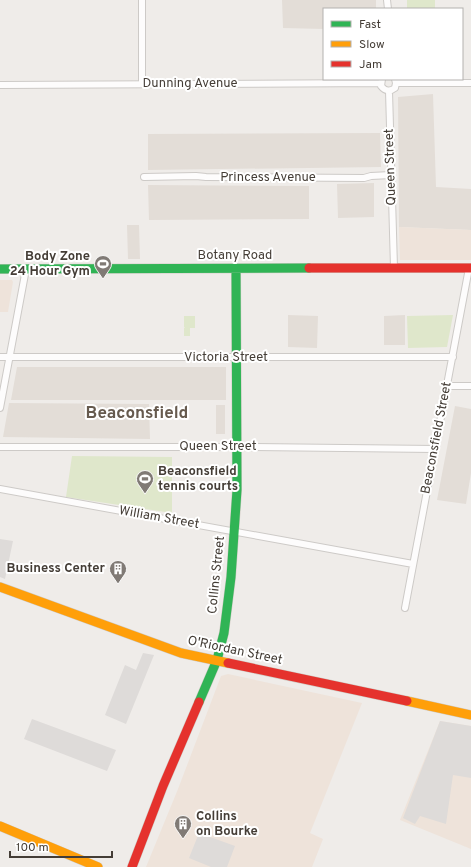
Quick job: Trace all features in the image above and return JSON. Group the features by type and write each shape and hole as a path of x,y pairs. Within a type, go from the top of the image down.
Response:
{"main road":[{"name":"Botany Road","path":"0,269 470,268"},
{"name":"Collins Street","path":"132,867 163,786 217,660 224,633 235,532 237,490 236,269"},
{"name":"O'Riordan Street","path":"0,587 176,651 471,715"},
{"path":"0,826 98,867"}],"street":[{"path":"142,0 142,84"},
{"path":"381,81 383,89 389,91 395,88 395,81 471,83"},
{"name":"Dunning Avenue","path":"0,85 381,81"},
{"name":"Queen Street","path":"389,91 394,268"},
{"name":"Princess Avenue","path":"144,177 196,176 364,178 371,176 391,175"},
{"name":"Beaconsfield Street","path":"405,608 470,268"},
{"path":"0,408 26,269"},
{"name":"Victoria Street","path":"0,357 453,357"},
{"path":"447,386 471,386"},
{"name":"Queen Street","path":"0,447 435,449"},
{"name":"William Street","path":"0,490 413,564"}],"shaded area":[{"path":"282,0 376,0 376,8 323,8 323,29 283,28"},
{"path":"433,94 436,187 471,189 471,230 399,227 398,97"},
{"path":"380,133 381,167 148,170 148,134"},
{"path":"374,183 374,217 338,218 337,184"},
{"path":"148,185 309,186 309,219 149,220"},
{"path":"127,225 139,225 140,259 128,259"},
{"path":"399,227 471,230 471,260 400,260"},
{"path":"0,280 12,280 13,282 8,312 0,312"},
{"path":"288,315 318,316 317,348 288,347"},
{"path":"405,315 405,345 384,345 384,316"},
{"path":"17,367 226,367 226,400 11,400"},
{"path":"9,403 149,404 150,439 3,437"},
{"path":"216,405 225,405 225,434 216,434"},
{"path":"455,406 471,409 471,473 466,504 437,500"},
{"path":"0,539 13,541 5,579 0,577"},
{"path":"143,653 154,655 126,724 105,715 125,665 136,670"},
{"path":"228,674 362,703 310,833 323,839 312,867 146,867 178,789 221,676"},
{"path":"32,719 116,750 107,771 24,739"},
{"path":"440,721 471,726 471,849 400,820"},
{"path":"440,721 471,726 471,778 453,775 446,824 420,816 415,824 403,818"},
{"path":"199,833 235,846 227,867 211,867 189,858"}],"green space":[{"path":"407,0 435,0 435,8 407,8"},
{"path":"453,315 447,347 408,348 407,316"},
{"path":"184,316 195,316 195,328 190,328 190,336 184,336"},
{"path":"72,456 172,457 172,513 66,497"}],"traffic: fast":[{"path":"0,269 309,268"},
{"path":"199,702 217,660 224,633 231,577 237,490 236,269"}],"traffic: slow":[{"path":"0,587 181,653 228,663"},
{"path":"407,701 471,715"},
{"path":"0,826 98,867"}],"traffic: jam":[{"path":"309,268 471,268"},
{"path":"228,663 407,701"},
{"path":"132,867 163,786 199,702"}],"place":[{"name":"Body Zone 24 Hour Gym","path":"103,279"},
{"name":"Beaconsfield tennis courts","path":"145,494"},
{"name":"Business Center","path":"118,584"},
{"name":"Collins on Bourke","path":"183,839"}],"district":[{"name":"Beaconsfield","path":"137,414"}]}
